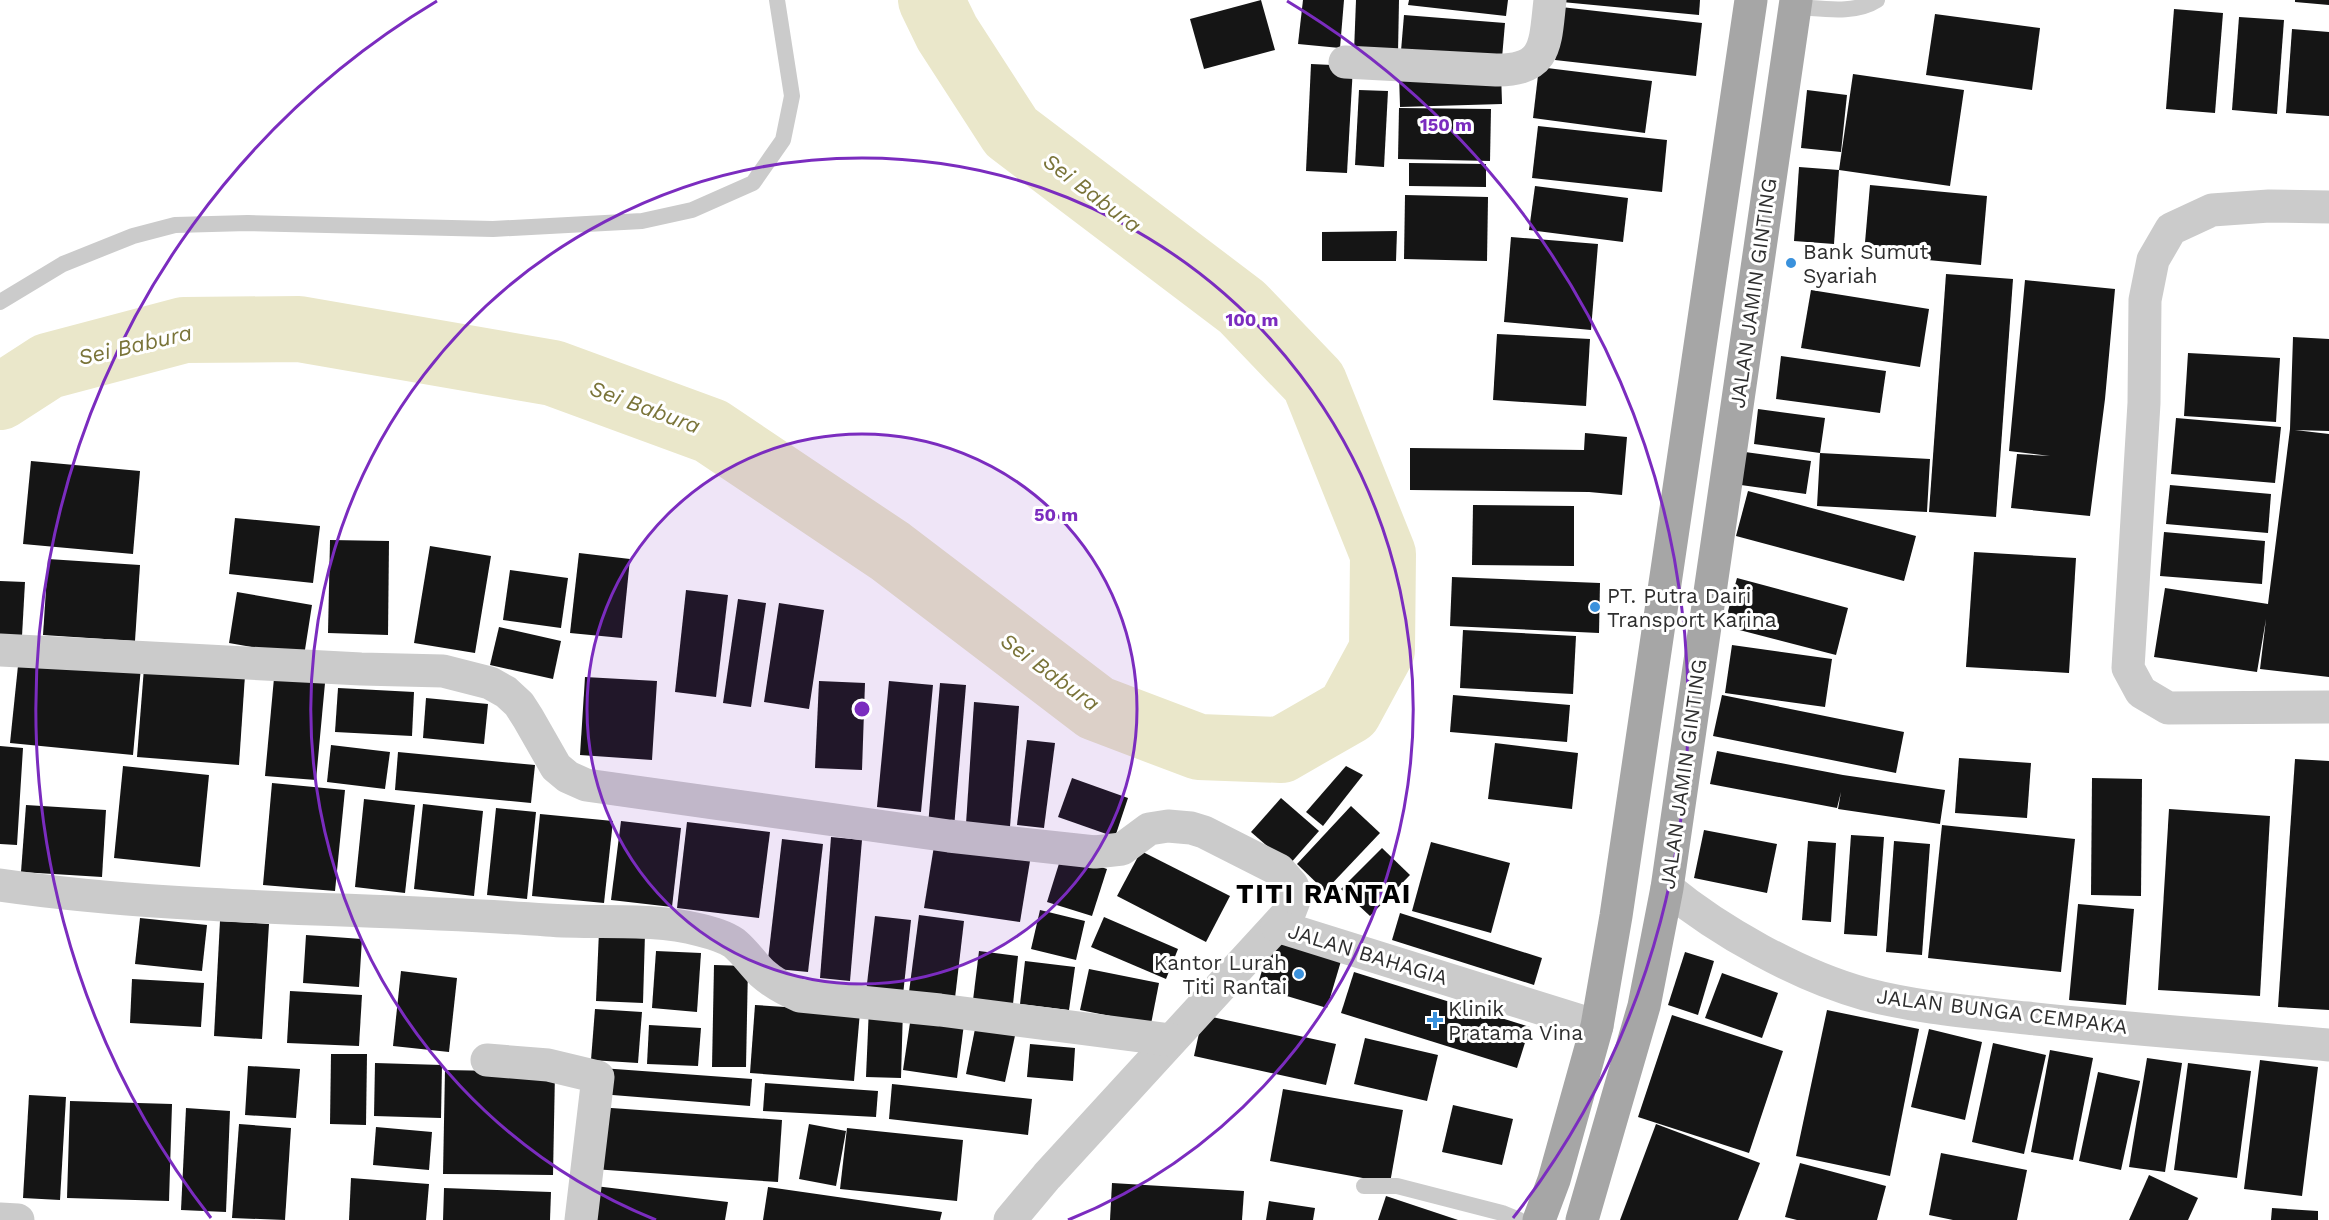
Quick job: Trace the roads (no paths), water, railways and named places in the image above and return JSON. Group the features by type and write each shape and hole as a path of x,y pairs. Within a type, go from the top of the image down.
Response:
{"main road":[{"name":"JALAN JAMIN GINTING","path":"1539,1220 1554,1180 1597,1026 1618,904 1751,0"},
{"name":"JALAN JAMIN GINTING","path":"1582,1220 1644,1006 1667,888 1795,4"}],"street":[{"path":"1345,62 1496,70 1520,69 1531,64 1539,55 1545,39 1550,0"},
{"path":"2329,207 2269,206 2212,210 2171,229 2153,260 2145,300 2144,403 2128,668 2141,692 2168,708 2329,707"},
{"path":"0,650 361,669 443,671 490,683 506,692 519,704 556,767 568,777 586,785 949,836 1095,852 1122,849 1149,829 1168,826 1191,828 1204,832 1279,870 1292,885 1295,898 1290,911 1277,926"},
{"path":"0,885 75,896 282,909 452,913 564,922 683,926 718,935 734,943 772,981 800,996 940,1010 1172,1040"},
{"name":"JALAN BUNGA CEMPAKA","path":"1667,888 1690,907 1776,958 1864,994 1988,1014 2329,1045"},
{"name":"JALAN BAHAGIA","path":"1010,1220 1047,1176 1277,926 1597,1026"},
{"path":"487,1060 548,1065 598,1077 581,1220"},
{"path":"0,1219 18,1220"}],"lane":[{"path":"0,302 63,264 133,236 175,225 248,223 493,229 642,221 692,210 753,183 783,140 792,96 777,0"},
{"path":"1795,4 1851,9 1863,7 1877,0"},
{"path":"1364,1186 1397,1186 1502,1213 1519,1220"}],"waterway":[{"name":"Sei Babura","path":"0,397 48,366 184,330 299,329 553,373 711,431 890,551 1096,708 1199,747 1281,750 1349,711 1382,650 1383,554 1314,382 1242,307 1011,132 947,33 931,0"}],"place":[{"name":"Bank Sumut Syariah","path":"1791,263"},
{"name":"PT. Putra Dairi Transport Karina","path":"1595,607"},
{"name":"Kantor Lurah Titi Rantai","path":"1299,974"},
{"name":"Klinik Pratama Vina","path":"1435,1020"}],"district":[{"name":"TITI RANTAI","path":"1324,894"}]}
